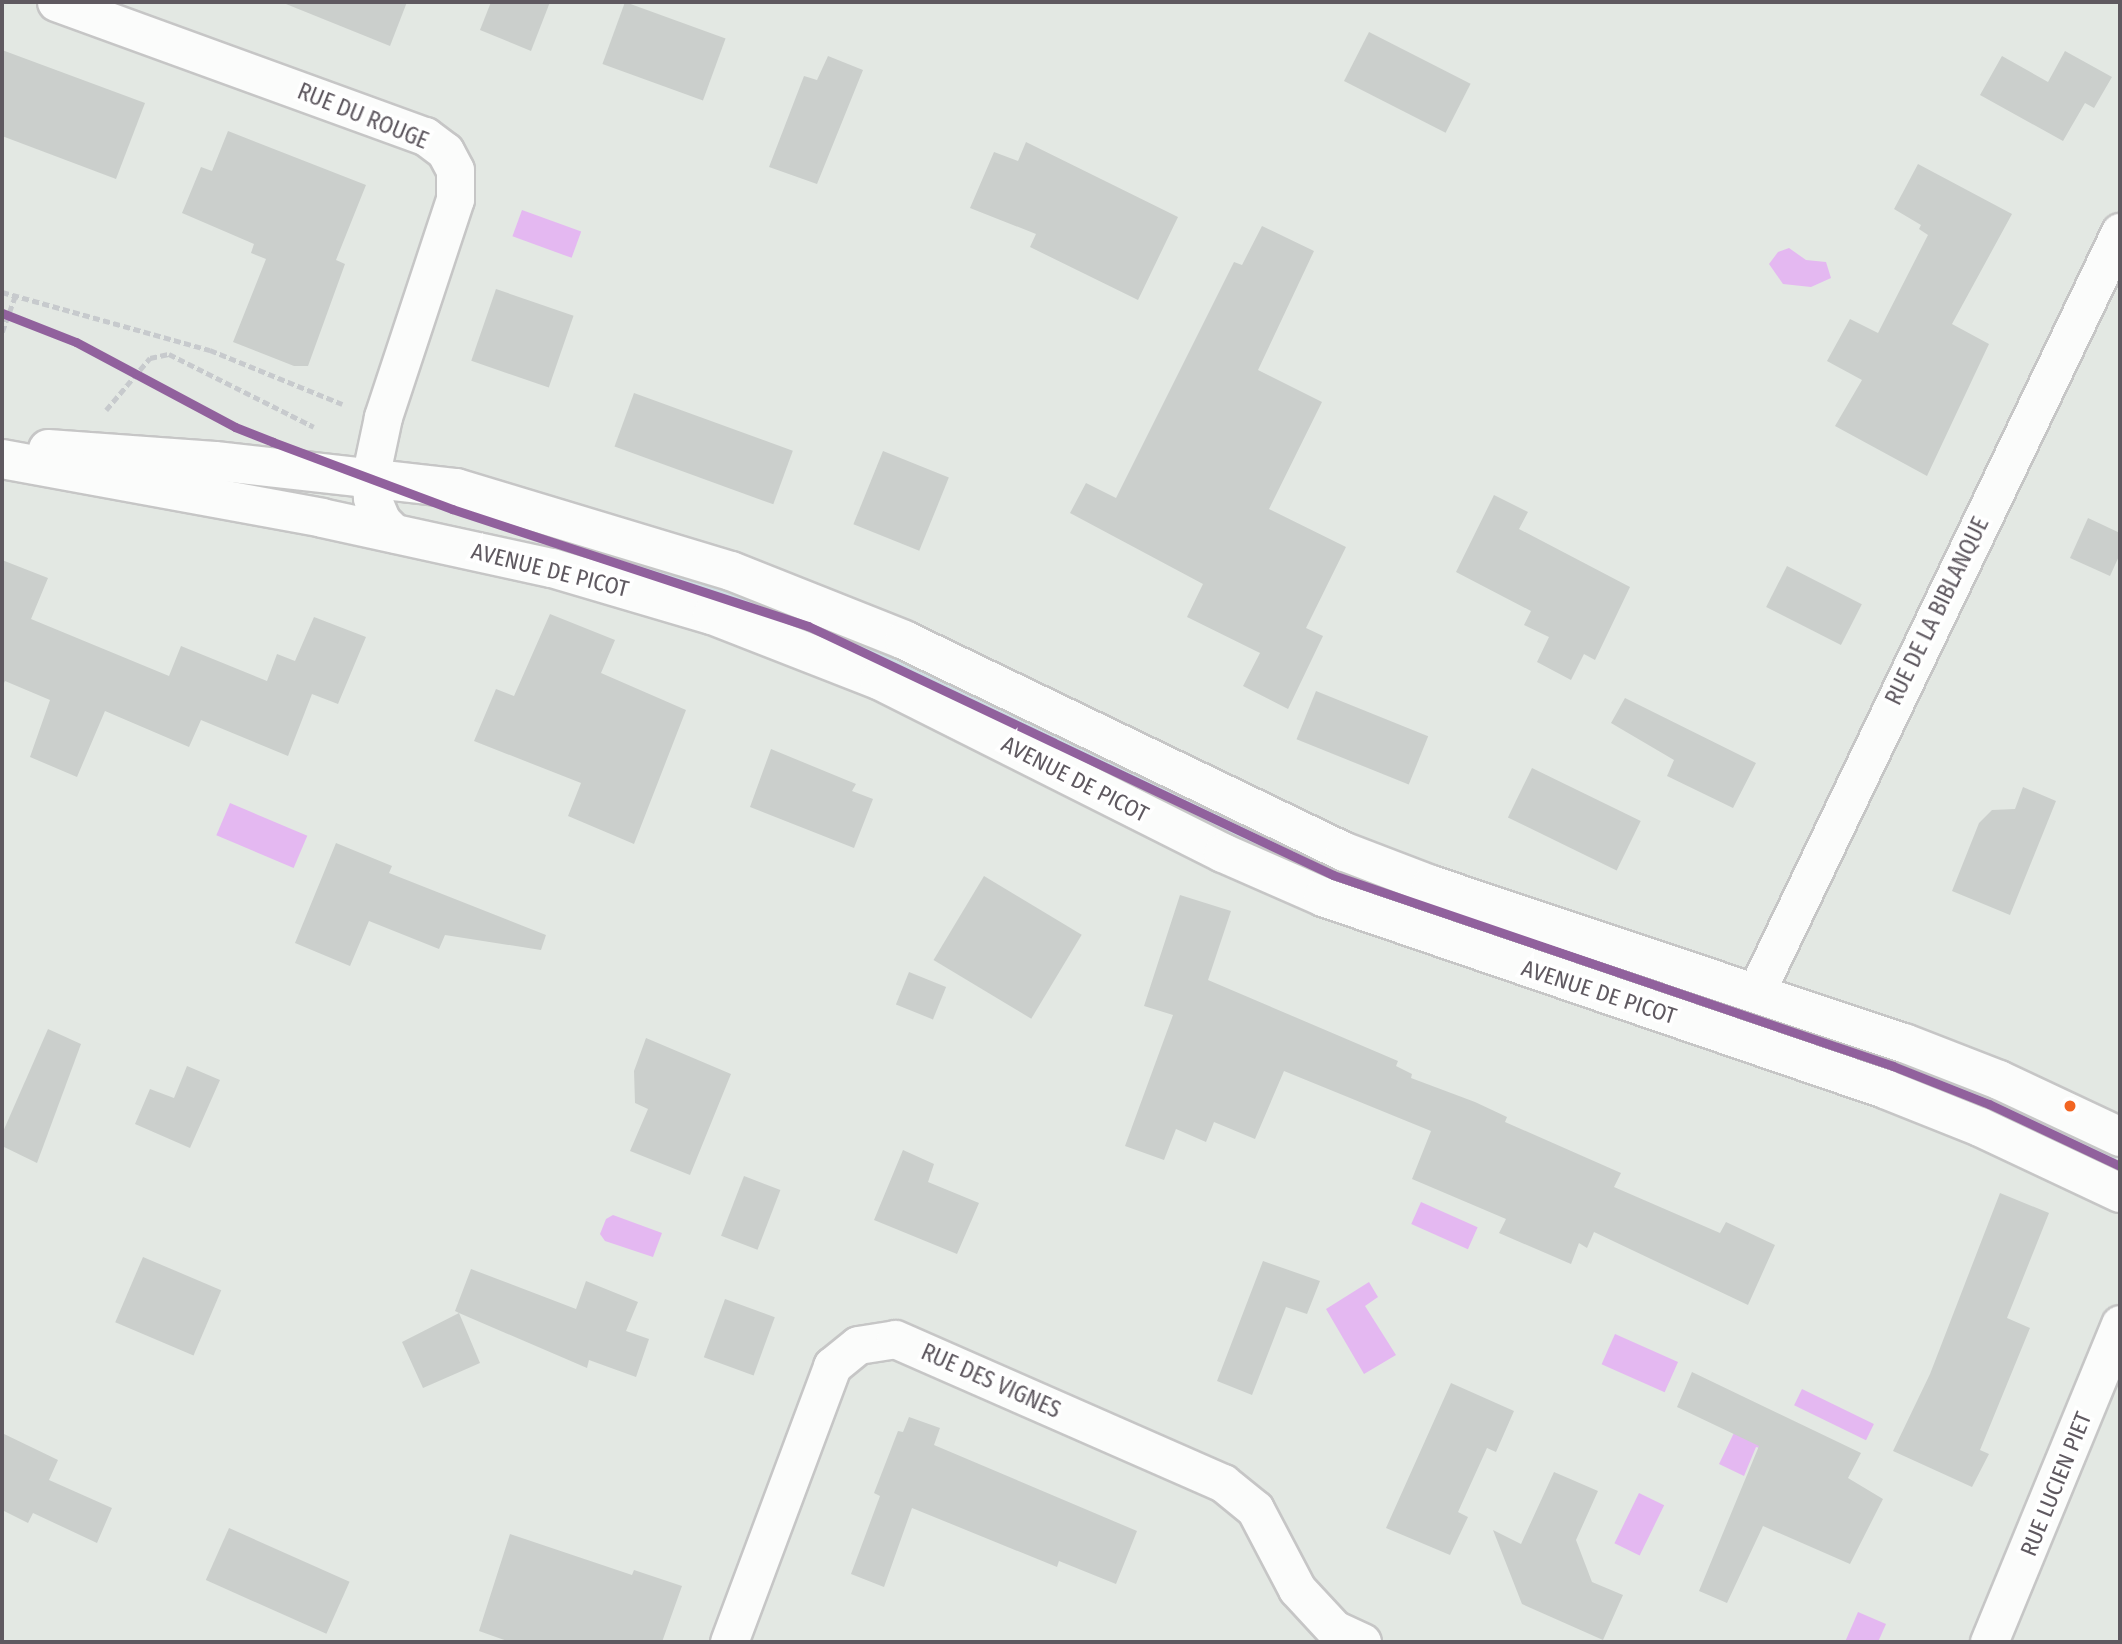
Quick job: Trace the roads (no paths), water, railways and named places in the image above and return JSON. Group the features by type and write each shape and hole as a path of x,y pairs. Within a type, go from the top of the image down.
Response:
{"street":[{"name":"RUE DU ROUGE","path":"56,2 425,136 445,150 455,170 455,199 383,417 370,478 372,498 382,521 395,534"},
{"name":"RUE DE LA BIBLANQUE","path":"1756,992 2118,244"},
{"name":"AVENUE DE PICOT","path":"2,449 215,460 473,492 818,603 1345,852 1431,885 1756,992 1999,1080 2120,1137"},
{"name":"AVENUE DE PICOT","path":"2,459 395,534 592,577 795,645 878,680 1223,853 1323,897 1885,1089 1980,1127 2120,1193"},
{"name":"RUE LUCIEN PIET","path":"1989,1642 2120,1324"},
{"name":"RUE DES VIGNES","path":"729,1642 832,1366 858,1345 895,1339 1223,1483 1255,1509 1297,1589 1334,1629 1362,1642"}]}
